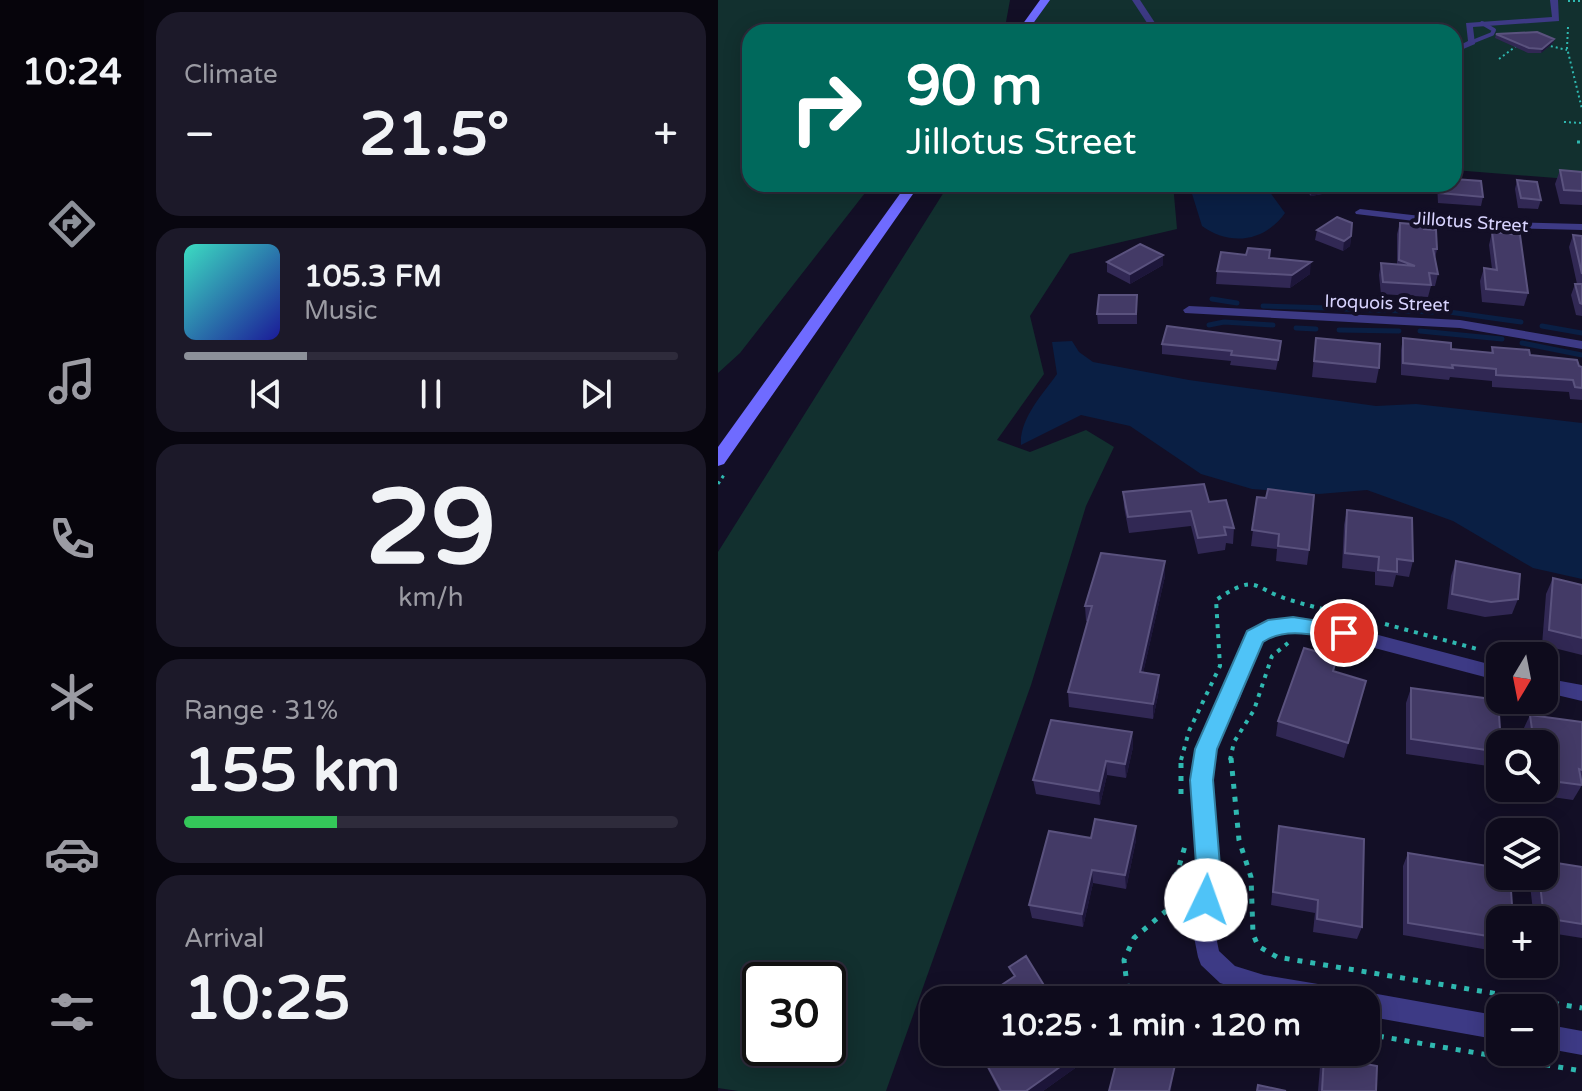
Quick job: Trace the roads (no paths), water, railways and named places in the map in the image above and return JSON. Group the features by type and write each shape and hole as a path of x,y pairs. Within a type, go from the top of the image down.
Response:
{"main road":[{"path":"1028,24 1045,0"},
{"path":"718,460 908,192"}],"street":[{"path":"1136,0 1152,24"},
{"path":"1462,47 1472,42 1469,25 1547,22 1558,16 1558,2"},
{"name":"Jillotus Street","path":"1360,212 1464,224 1582,227"},
{"name":"Iroquois Street","path":"1189,310 1460,324 1582,345"},
{"path":"1264,986 1228,975 1209,957 1202,922 1209,878 1206,749 1231,698 1254,637 1268,628 1293,625 1344,633 1486,670"},
{"path":"1558,688 1582,693"},
{"path":"1380,1007 1486,1025"},
{"path":"1558,1039 1582,1043"}],"lane":[{"path":"1472,42 1492,34 1494,30 1482,23"}],"water":[{"path":"1191,192 1270,192 1285,213 1268,230 1247,238 1224,237 1202,226"},
{"path":"1072,341 1079,352 1093,362 1189,380 1376,406 1416,404 1582,423 1582,579 1533,568 1453,521 1367,490 1319,494 1252,489 1201,474 1130,426 1081,415 1021,445 1028,416 1057,374 1052,342"}],"waterway":[{"path":"1212,299 1237,303"},
{"path":"1263,306 1329,308"},
{"path":"1345,309 1433,312"},
{"path":"1449,312 1521,322"},
{"path":"1209,325 1224,322 1273,325"},
{"path":"1542,326 1582,333"},
{"path":"1296,328 1316,329"},
{"path":"1339,330 1399,331"},
{"path":"1420,331 1502,339"},
{"path":"1522,343 1582,355"}]}
